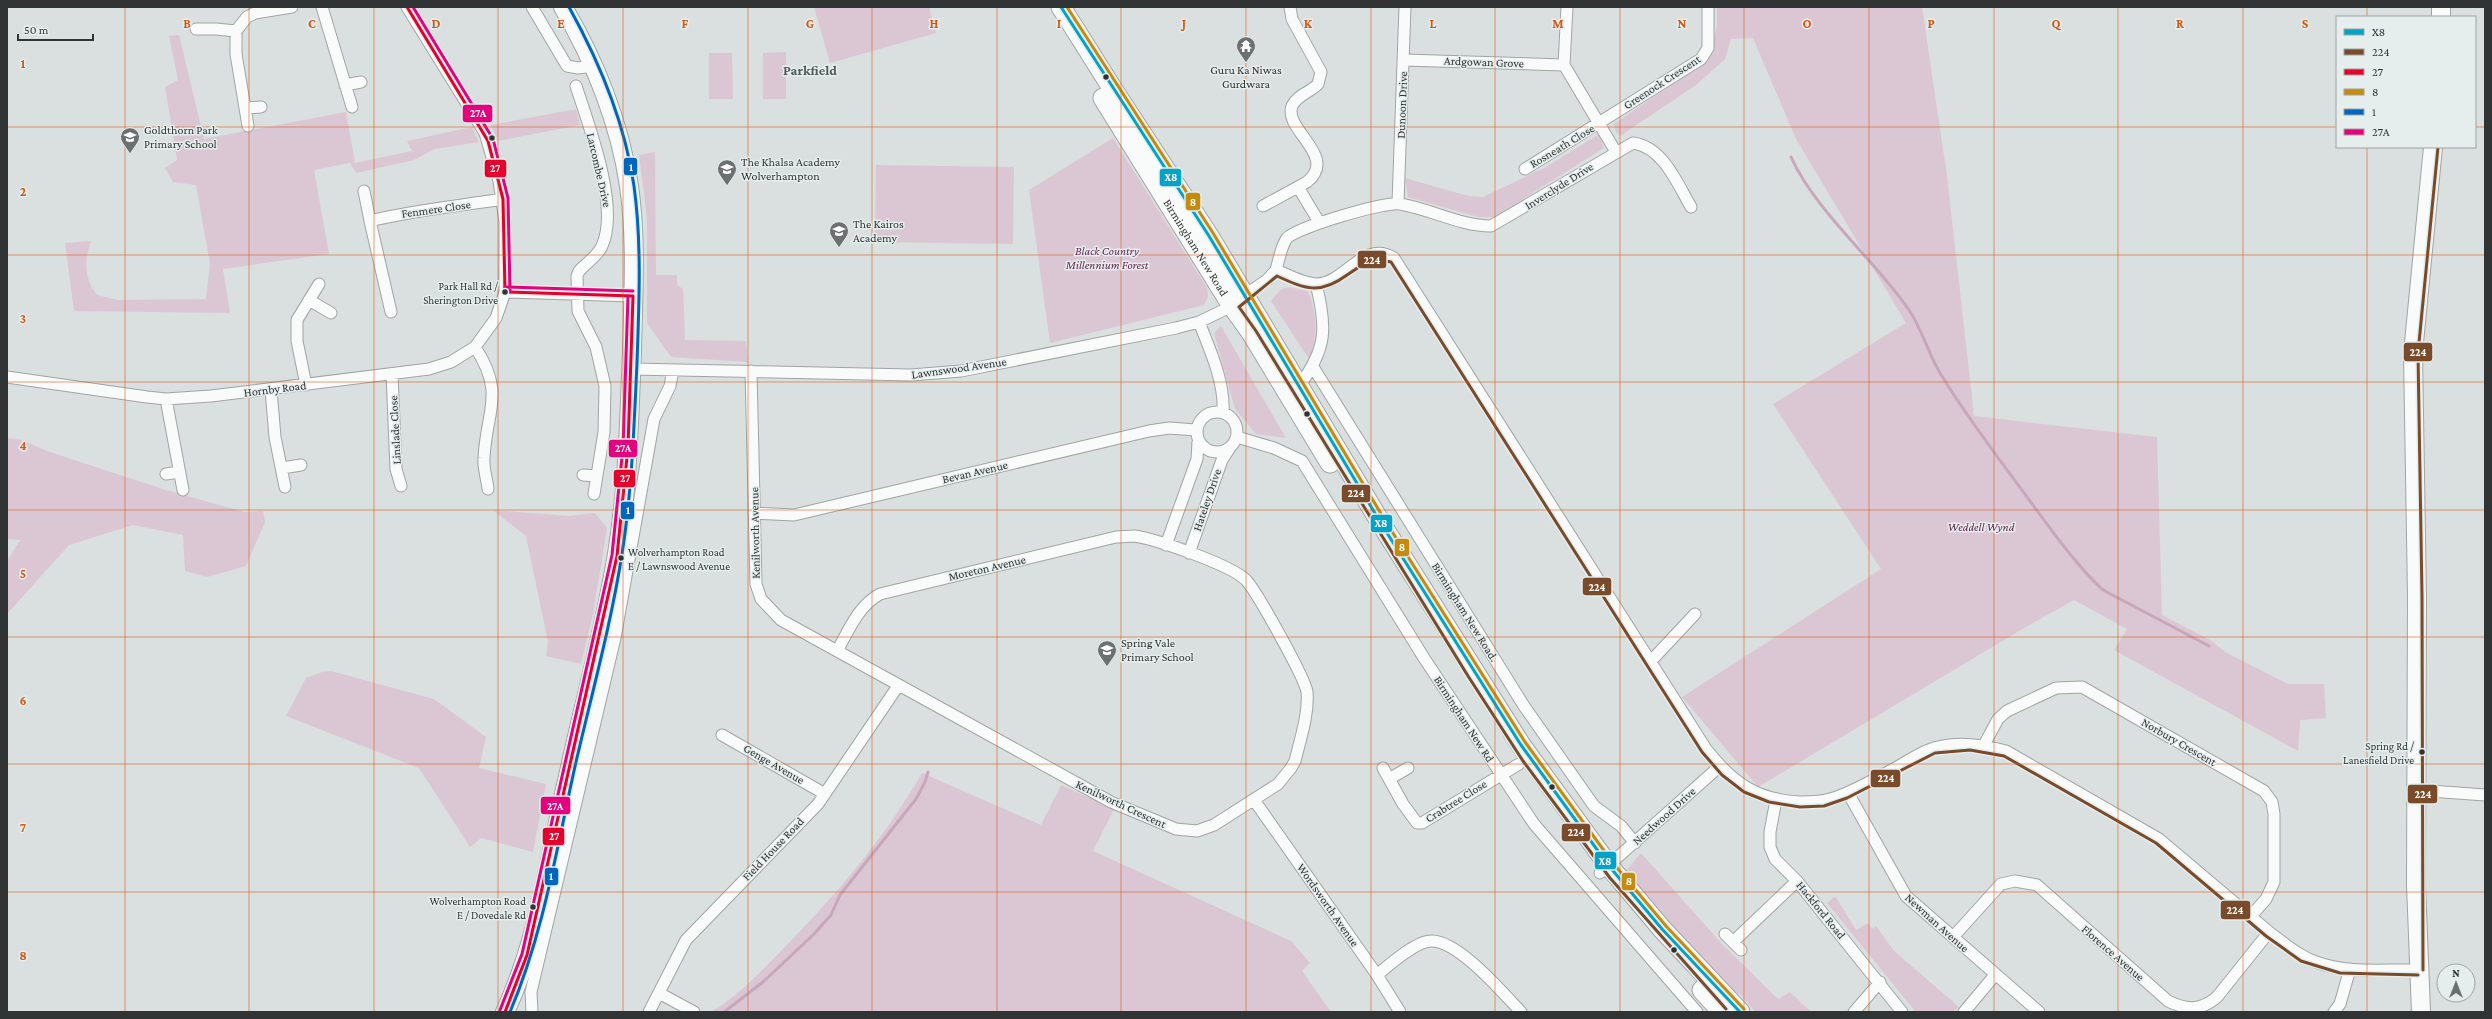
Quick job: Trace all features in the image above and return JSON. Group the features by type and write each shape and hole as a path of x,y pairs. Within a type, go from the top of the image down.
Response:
{"highway":[{"name":"Birmingham New Road","path":"1047,7 1238,300 1299,386 1495,707 1554,792 1604,869 1654,938 1722,1012"},
{"name":"Birmingham New Road","path":"1061,7 1238,300 1252,334 1464,679 1519,764 1604,869 1740,1012"}],"main road":[{"path":"505,1012 527,955 607,608 624,500 634,296 633,241 629,188 620,146 594,66 563,7"},
{"path":"2421,1012 2418,970 2416,790 2417,596 2413,353 2433,148"}],"street":[{"path":"248,126 236,54 236,31 247,17 255,13 292,7"},
{"path":"322,7 352,107"},
{"path":"407,7 484,133 494,161 503,199 505,292 634,296"},
{"path":"532,7 568,66 578,68 594,66"},
{"path":"1263,206 1313,177 1316,160 1292,116 1292,109 1295,101 1318,84 1321,72 1292,19 1290,7"},
{"name":"Dunoon Drive","path":"1398,203 1405,7"},
{"path":"1567,7 1564,65 1616,152"},
{"name":"Greenock Crescent","path":"1599,123 1704,55 1708,44 1708,7"},
{"path":"196,29 216,28 236,31"},
{"name":"Ardgowan Grove","path":"1404,60 1564,65"},
{"path":"346,85 361,82"},
{"name":"Larcombe Drive","path":"576,86 595,149 609,216 601,248 579,271 577,294 578,311 596,347 605,386 604,432 594,494"},
{"path":"246,108 260,107"},
{"name":"Rosneath Close","path":"1525,169 1599,123"},
{"name":"Inverclyde Drive","path":"1398,203 1470,224 1491,226 1503,221 1616,152 1634,143 1644,144 1653,150 1667,167 1691,206"},
{"path":"1298,187 1319,222"},
{"path":"364,191 391,312"},
{"name":"Fenmere Close","path":"370,221 405,213 427,212 503,199"},
{"path":"1398,203 1319,222 1296,232 1286,239 1276,270 1316,284 1326,282 1374,252 1388,254 1394,258 1706,749 1720,766 1742,786 1776,800 1810,802 1829,800 1848,793 1933,748 1956,744 1984,745 2006,751 2144,829 2159,839 2252,916 2269,932 2315,962 2350,969 2418,970"},
{"name":"Lawnswood Avenue","path":"631,368 906,376 961,371 1135,338 1199,322 1238,300 1267,280 1276,270"},
{"path":"306,386 297,341 297,320 319,284"},
{"path":"1299,386 1313,367 1318,356 1324,328 1316,284"},
{"name":"Hornby Road","path":"7,377 166,399 271,390 429,369 451,362 475,347 496,318 505,292"},
{"path":"309,300 331,313"},
{"path":"1199,322 1215,365 1223,403 1222,413"},
{"path":"475,347 489,372 492,400 483,460 488,489"},
{"name":"Birmingham New Road.","path":"1313,367 1524,706 1594,806 1621,826 1635,843"},
{"path":"532,1012 531,992 615,638 654,419 670,386 673,370"},
{"name":"Kenilworth Avenue","path":"751,371 756,584 761,599 780,620 837,651"},
{"name":"Linslade Close","path":"392,374 396,469 401,486"},
{"path":"271,390 275,436 285,487"},
{"path":"166,399 183,490"},
{"path":"1212,412 1222,413 1234,421 1237,437 1229,449 1223,452 1212,452 1198,442 1196,430 1198,424 1206,415 1212,412"},
{"name":"Bevan Avenue","path":"754,513 794,515 1149,431 1169,428 1196,430"},
{"name":"Birmingham New Rd","path":"1237,437 1274,448 1302,460 1424,658 1499,774 1534,824 1697,1012"},
{"name":"Hateley Drive","path":"1166,545 1197,459 1198,442"},
{"name":"Hateley Drive","path":"1189,553 1222,460 1229,449"},
{"path":"282,468 301,465"},
{"path":"166,474 179,472"},
{"path":"583,475 597,476"},
{"name":"Moreton Avenue","path":"837,651 863,606 870,600 889,591 1116,537 1132,536 1166,545"},
{"name":"Kenilworth Crescent","path":"837,651 898,686 1111,802 1176,829 1198,831 1206,828 1254,800 1278,784 1291,768 1305,712 1307,692 1301,675 1246,580 1230,570 1166,545"},
{"path":"1651,661 1695,614"},
{"name":"Field House Road","path":"649,1012 686,940 825,794 898,686"},
{"name":"Norbury Crescent","path":"1984,745 1998,719 2007,711 2056,688 2082,687 2264,791 2272,802 2274,814 2274,882 2266,899 2252,916"},
{"name":"Genge Avenue","path":"722,735 825,794"},
{"name":"Crabtree Close","path":"1383,768 1417,823 1422,823 1499,774 1519,764"},
{"name":"Needwood Drive","path":"1604,869 1720,766"},
{"path":"1389,779 1408,768"},
{"path":"2416,790 2485,795"},
{"name":"Newman Avenue","path":"1848,793 1906,896 2039,1012"},
{"name":"Wordsworth Avenue","path":"1254,800 1341,927 1377,975 1400,1012"},
{"name":"Hackford Road","path":"1776,800 1770,832 1770,847 1775,859 1798,881 1880,982 1902,1012"},
{"path":"1725,934 1738,945 1798,881"},
{"name":"Florence Avenue","path":"1953,937 2001,884 2015,881 2037,886 2168,1001 2179,1007 2194,1009 2210,1003 2217,997 2269,932"},
{"path":"1377,975 1418,946 1430,940 1442,942 1453,947 1521,1012"},
{"path":"2334,1012 2340,1004 2350,969"},
{"path":"1964,1012 1995,975"},
{"path":"1854,1012 1880,982"},
{"path":"659,993 694,1012"}],"green space":[{"path":"814,7 929,7 936,33 830,63"},
{"name":"Weddell Wynd","path":"1717,7 1922,7 1947,176 1974,416 2157,437 2162,615 2212,641 2225,652 2288,684 2324,684 2326,718 2300,720 2298,751 2114,650 2127,629 2074,600 2024,628 1758,787 1682,697 1881,569 1773,404 1906,323 1796,139 1753,38 1731,39 1725,59 1696,85 1620,136 1616,132 1614,124 1708,60 1717,26"},
{"path":"179,35 204,139 346,112 355,163 412,151 407,141 472,127 479,142 435,149 414,160 356,173 350,163 314,170 329,254 223,269 230,313 74,311 65,243 91,241 87,255 86,269 90,282 97,295 118,300 206,299 210,264 196,185 173,182 165,168 177,160 165,87 178,80 169,36"},
{"path":"786,52 786,99 763,99 763,53"},
{"path":"709,53 732,53 733,99 709,99"},
{"path":"576,109 580,125 498,141 491,125"},
{"path":"1599,134 1604,148 1494,217 1478,217 1408,197 1405,178 1468,196 1483,197 1546,167"},
{"name":"Black Country Millennium Forest","path":"1113,138 1207,288 1208,297 1204,305 1050,343 1029,190"},
{"path":"655,152 656,275 677,275 677,285 683,289 685,340 746,341 748,362 671,357 647,323 647,218 639,155"},
{"path":"876,165 1014,167 1013,244 875,242"},
{"path":"1288,287 1308,291 1311,299 1315,316 1315,334 1309,359 1271,301 1280,290"},
{"path":"1221,326 1286,438 1256,434 1235,409 1214,333"},
{"path":"7,438 21,440 50,452 166,490 244,512 263,511 265,522 246,566 207,577 185,571 183,535 133,525 69,545 7,614 7,561 20,540 7,539"},
{"path":"493,510 569,516 595,513 607,528 593,614 581,664 546,656 548,642 526,536"},
{"path":"331,671 434,699 486,737 479,768 546,784 533,852 481,838 470,847 419,768 286,716 306,678 322,672"},
{"path":"927,772 929,776 1041,825 1061,785 1114,809 1093,851 1291,941 1310,963 1302,971 1331,1012 711,1012 731,998 748,983 782,950 840,888 892,821 922,773 926,774"},
{"path":"1641,853 1722,944 1778,999 1790,992 1811,1012 1755,1012 1741,995 1723,984 1624,873"},
{"path":"1835,896 1856,930 1868,923 1872,929 1876,926 1894,951 1959,1007 1952,1012 1915,1011 1827,903"}],"waterway":[{"path":"1791,157 1815,197 1895,291 1914,317 1940,373 1960,405 2082,569 2103,590 2209,646"},
{"path":"724,1012 763,982 814,934 831,915 840,895 916,799 925,782 928,772"}],"transit line":[{"name":"27","path":"407,7 488,141 503,199 505,292"},
{"name":"27A","path":"413,7 493,139 508,198 510,292"},
{"name":"1","path":"510,1012 522,982 541,920 618,580 625,530 634,435 639,274 637,208 634,186 630,163 618,116 601,72 569,7"},
{"name":"X8","path":"1061,7 1209,236 1382,525 1521,745 1609,866 1662,929 1740,1012"},
{"name":"8","path":"1067,7 1213,233 1386,522 1525,742 1613,863 1666,926 1744,1009"},
{"name":"224","path":"2423,970 2422,596 2418,353 2438,148"},
{"name":"224","path":"1726,1009 1610,878 1523,761 1468,676 1256,331 1239,307 1277,276 1304,287 1320,288 1337,281 1374,259 1391,262 1702,752 1722,775 1744,792 1769,802 1800,807 1824,806 1847,798 1935,753 1970,750 2004,756 2156,843 2266,936 2301,961 2340,973 2418,975"},
{"name":"27A","path":"505,287 633,291"},
{"name":"27","path":"505,292 633,296"},
{"name":"27A","path":"500,1010 522,954 612,555 623,447 628,296"},
{"name":"27","path":"505,1012 527,955 617,556 628,447 633,296"}],"place":[{"name":"Guru Ka Niwas Gurdwara","path":"1246,63"},
{"name":"Goldthorn Park Primary School","path":"130,154"},
{"name":"The Khalsa Academy Wolverhampton","path":"727,186"},
{"name":"The Kairos Academy","path":"839,248"},
{"name":"Park Hall Rd / Sherington Drive","path":"505,292"},
{"name":"Wolverhampton Road E / Lawnswood Avenue","path":"621,558"},
{"name":"Spring Vale Primary School","path":"1107,667"},
{"name":"Spring Rd / Lanesfield Drive","path":"2422,752"},
{"name":"Wolverhampton Road E / Dovedale Rd","path":"533,907"}],"district":[{"name":"Parkfield","path":"810,70"}]}
